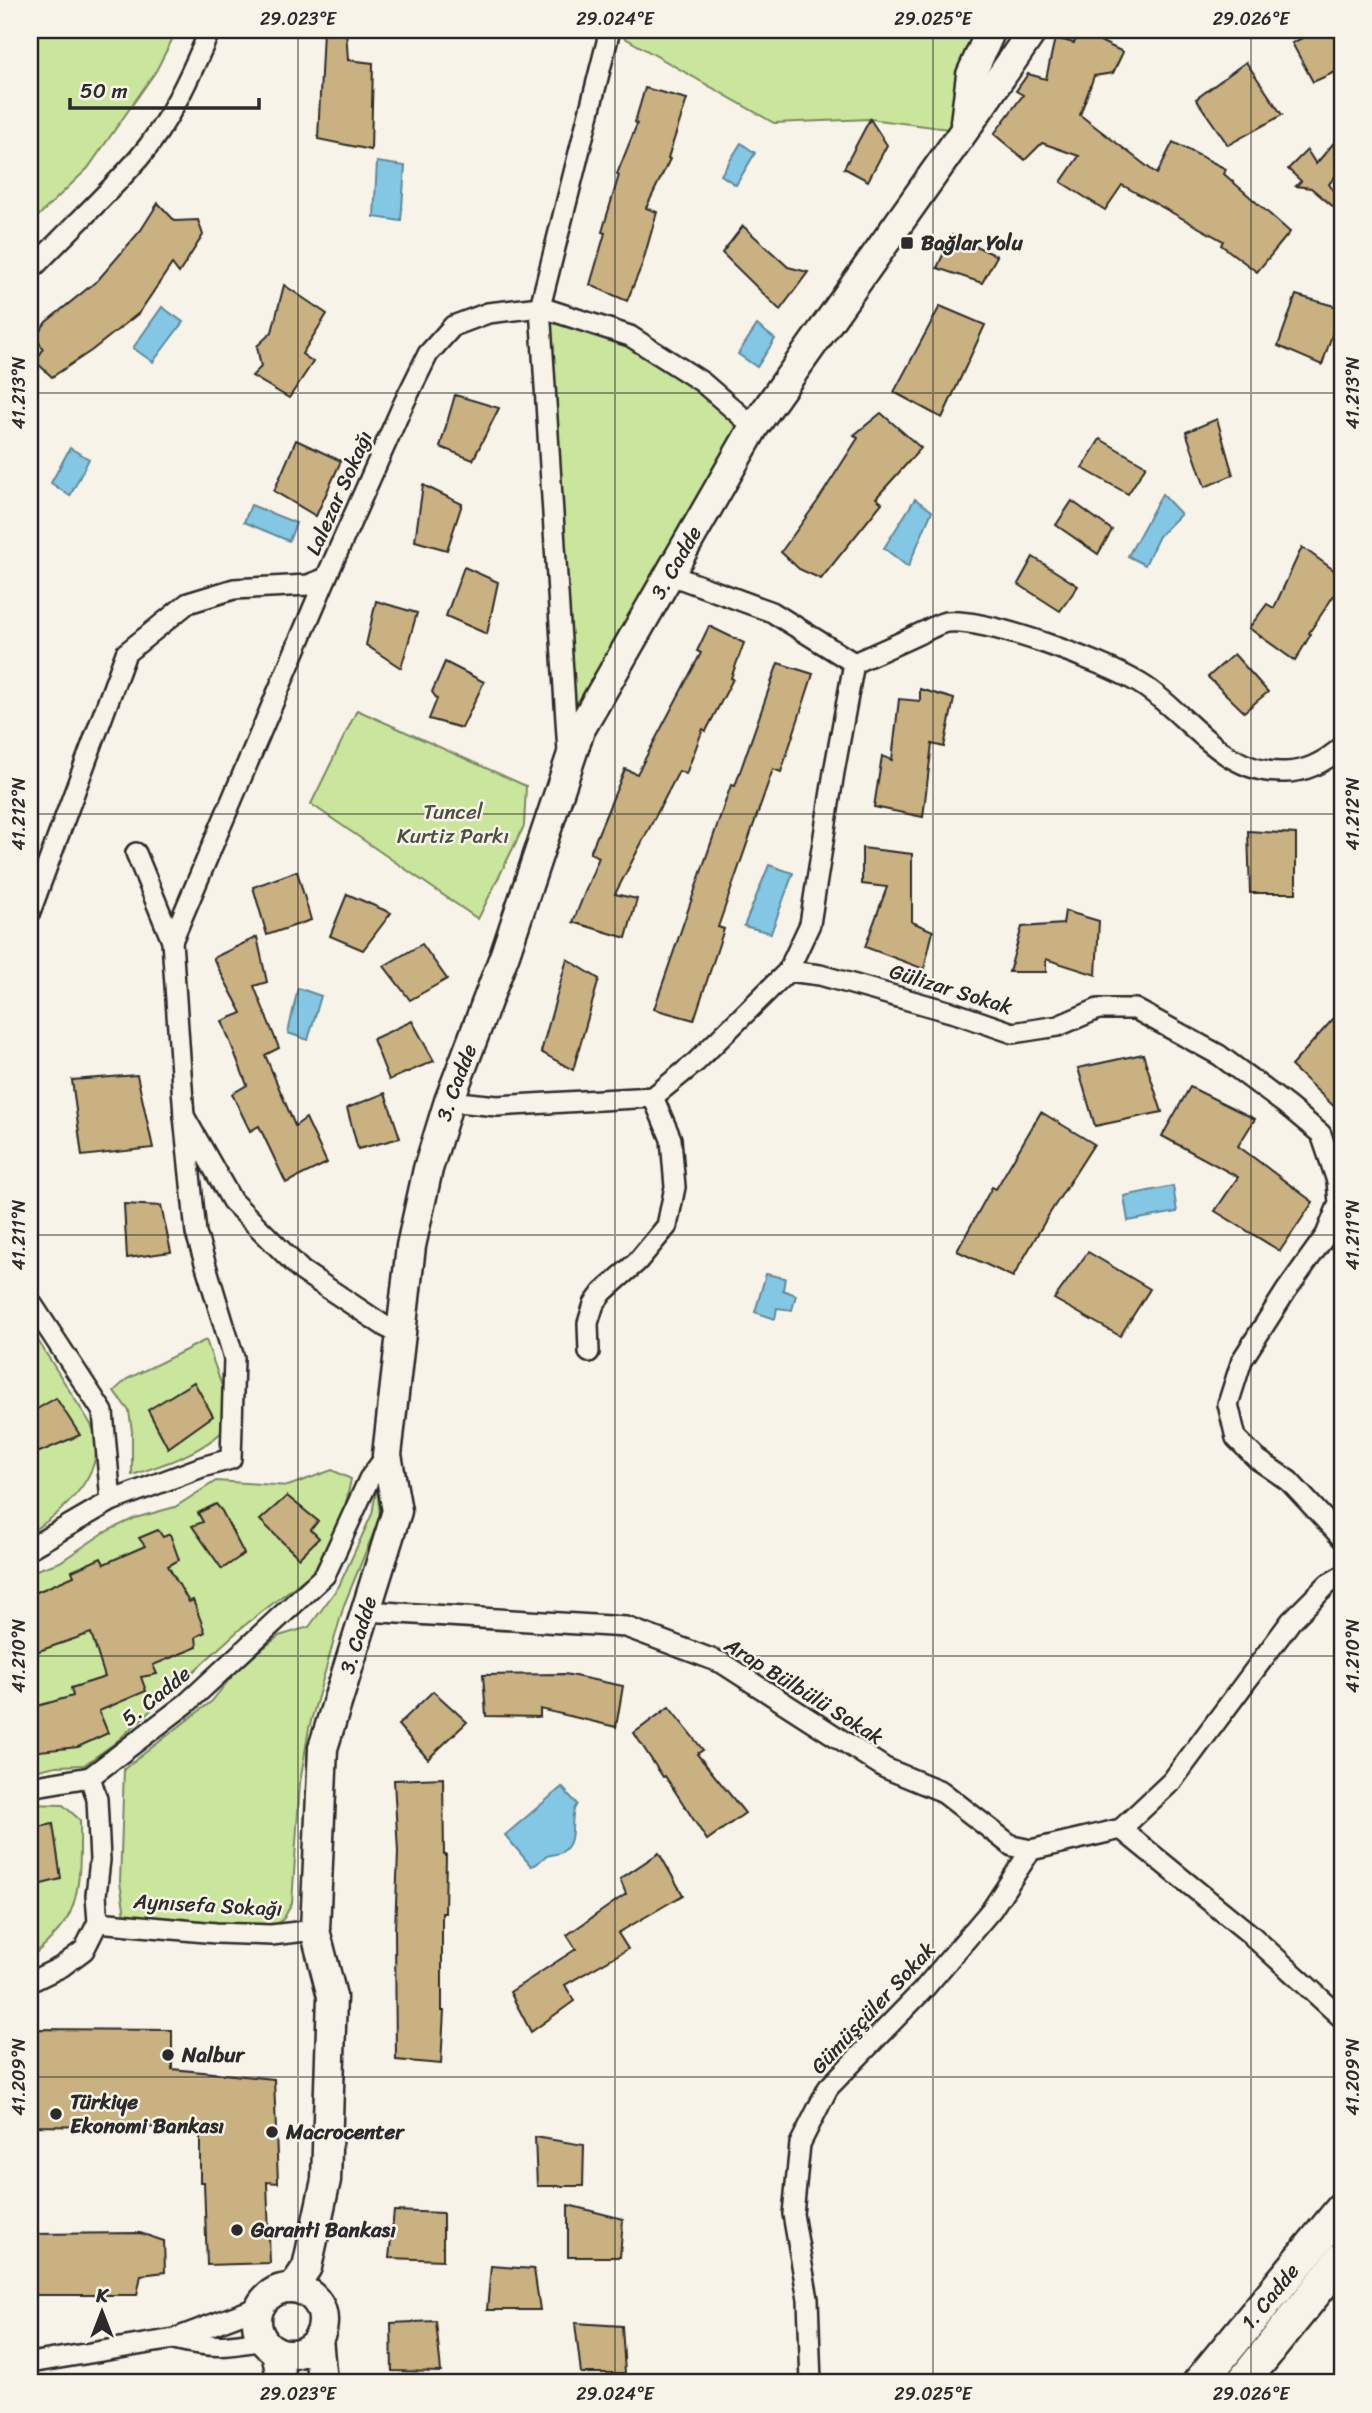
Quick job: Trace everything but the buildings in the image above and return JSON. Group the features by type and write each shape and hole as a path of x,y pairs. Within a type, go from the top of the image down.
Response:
{"main road":[{"path":"964,131 971,75 991,30"},
{"name":"3. Cadde","path":"304,2284 326,2180 332,1996 315,1930 323,1748 397,1511 387,1455 411,1246 428,1168 449,1101 505,954 580,730 754,427 1033,30"},
{"name":"1. Cadde","path":"1199,2383 1342,2209"},
{"name":"1. Cadde","path":"1242,2383 1342,2259"},
{"path":"269,2345 295,2353 312,2345 318,2338 322,2316 319,2305 304,2284 274,2292 260,2307 257,2323 269,2345 282,2383"},
{"path":"318,2338 321,2383"}],"street":[{"path":"30,271 141,156 174,105 210,30"},
{"path":"569,764 540,307 610,30"},
{"name":"Lalezar Sokağı","path":"30,912 126,653 188,603 234,589 308,585 326,578 428,354 453,326 488,313 540,307 630,336 702,382 754,427"},
{"path":"668,574 772,612 855,663"},
{"path":"172,941 326,578"},
{"path":"855,663 946,622 984,625 1069,653 1138,682 1167,702 1222,753 1253,769 1272,773 1294,772 1329,758 1342,747"},
{"path":"449,1101 497,1106 653,1097 696,1062 788,971 810,924 834,772 855,663"},
{"path":"30,1548 111,1501 202,1466 232,1459 234,1358 196,1233 184,1115 172,941 136,853"},
{"name":"Gülizar Sokak","path":"788,971 820,975 1013,1032 1058,1026 1098,1009 1135,1009 1219,1055 1321,1135 1340,1181 1339,1203 1326,1236 1242,1360 1228,1404 1236,1438 1256,1459 1289,1481 1342,1538"},
{"path":"589,1352 589,1323 594,1304 603,1292 637,1262 667,1226 675,1188 671,1139 653,1097"},
{"path":"184,1115 232,1201 302,1271 402,1335"},
{"path":"30,1301 103,1412 111,1501"},
{"name":"5. Cadde","path":"90,1777 187,1703 325,1575 369,1479 387,1455"},
{"path":"1031,1850 1121,1829 1172,1781 1291,1621 1328,1584 1342,1576"},
{"name":"Arap Bülbülü Sokak","path":"366,1611 626,1627 722,1663 885,1768 941,1791 1012,1846 1031,1850"},
{"path":"30,1787 90,1777 97,1799 100,1860 96,1895 98,1922 84,1950 61,1967 30,1982"},
{"path":"1121,1829 1250,1934 1342,2018"},
{"name":"Gümüşçüler Sokak","path":"811,2383 808,2299 793,2214 800,2144 828,2088 867,2050 940,1970 992,1909 1031,1850"},
{"name":"Aynısefa Sokağı","path":"98,1922 216,1933 271,1935 315,1930"},
{"path":"30,2363 174,2339 260,2307"},
{"path":"174,2339 199,2345 226,2347 269,2345"}],"green space":[{"path":"30,30 177,30 156,71 88,168 30,224"},
{"path":"611,30 991,30 964,131 870,119 774,123"},
{"path":"540,307 630,336 754,427 569,764"},
{"name":"Tuncel Kurtiz Parkı","path":"357,710 526,786 524,826 478,919 311,804"},
{"path":"30,1328 92,1426 96,1449 87,1479 78,1492 55,1515 30,1532"},
{"path":"206,1340 225,1395 222,1432 191,1453 132,1475 129,1411 114,1391 127,1379"},
{"path":"332,1470 351,1479 341,1527 312,1573 240,1629 115,1743 84,1765 56,1766 30,1772 30,1572 60,1562 105,1532 135,1518 175,1507 216,1481 288,1486"},
{"path":"377,1486 380,1517 344,1605 309,1728 300,1783 292,1903 284,1918 275,1926 193,1923 125,1915 120,1882 124,1769 212,1701 240,1666 279,1636 309,1627 339,1586 372,1514"},
{"path":"30,1804 63,1805 80,1820 80,1842 77,1892 70,1913 63,1925 30,1957"}],"water":[{"path":"741,143 755,153 736,185 721,175"},
{"path":"377,162 405,166 401,221 374,217"},
{"path":"162,307 183,322 153,362 133,348"},
{"path":"757,325 775,339 757,367 738,354"},
{"path":"70,448 89,459 70,496 51,483"},
{"path":"1162,494 1181,514 1159,536 1145,565 1128,556"},
{"path":"915,499 932,511 908,567 884,548"},
{"path":"251,505 296,523 289,541 244,522"},
{"path":"769,865 793,873 771,933 744,926"},
{"path":"298,988 321,996 308,1040 288,1033"},
{"path":"1173,1186 1177,1212 1128,1221 1124,1196"},
{"path":"766,1274 785,1278 783,1290 796,1295 792,1310 777,1308 775,1319 755,1312"},
{"path":"562,1787 577,1804 570,1842 562,1852 547,1856 531,1866 505,1835"}],"place":[{"name":"Bağlar Yolu","path":"907,243"},
{"name":"Nalbur","path":"168,2055"},
{"name":"Türkiye Ekonomi Bankası","path":"56,2114"},
{"name":"Macrocenter","path":"272,2132"},
{"name":"Garanti Bankası","path":"237,2230"}]}
